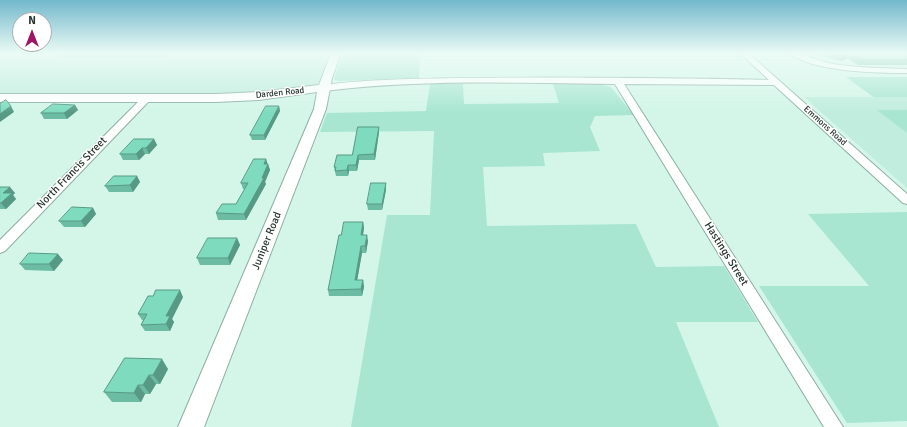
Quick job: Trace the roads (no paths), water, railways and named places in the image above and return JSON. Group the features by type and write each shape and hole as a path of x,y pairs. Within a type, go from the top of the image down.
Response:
{"street":[{"name":"Juniper Road","path":"191,427 320,109 328,73"},
{"name":"Emmons Road","path":"765,73 907,200"},
{"path":"0,98 146,99 323,94 384,83 618,81 776,83"},
{"name":"Hastings Street","path":"618,81 834,427"},
{"name":"North Francis Street","path":"0,248 146,99"}]}
